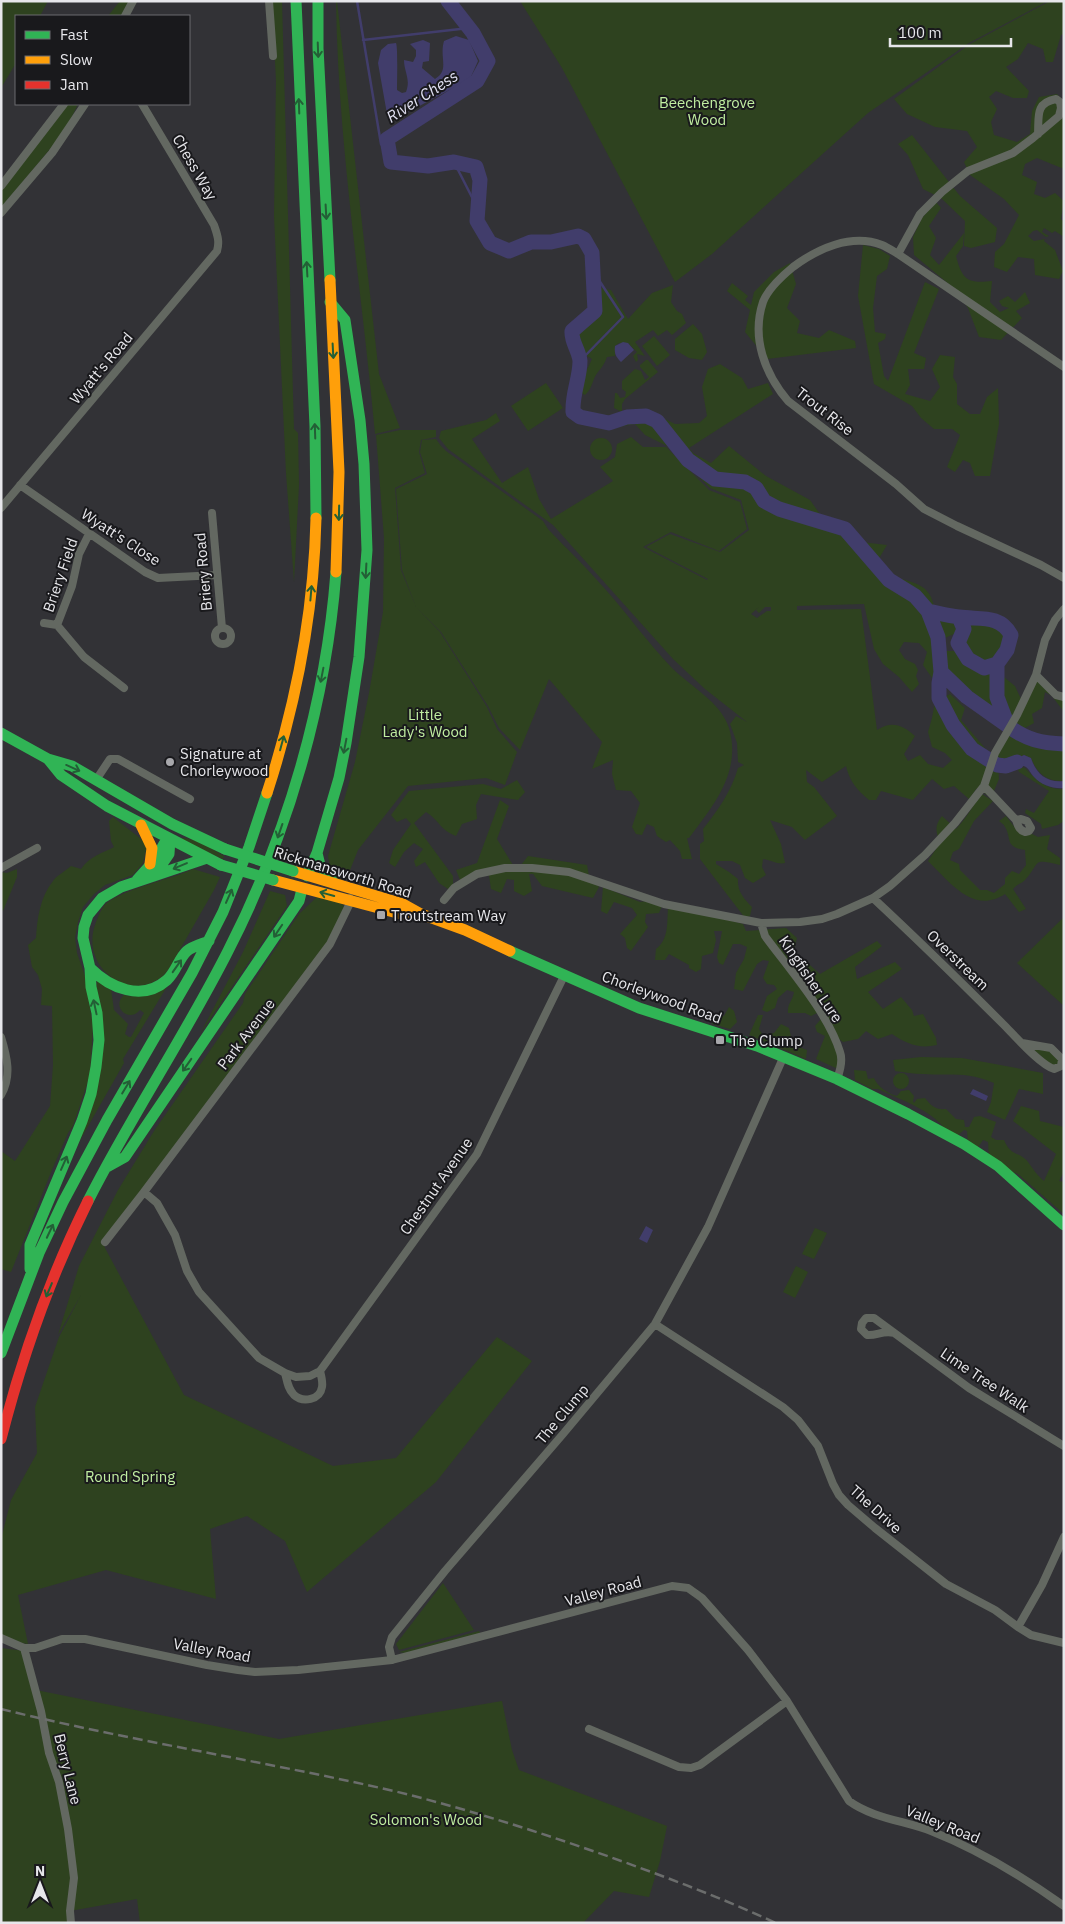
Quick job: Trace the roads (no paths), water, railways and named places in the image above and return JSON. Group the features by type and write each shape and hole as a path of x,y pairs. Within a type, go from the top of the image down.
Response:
{"main road":[{"path":"1,1353 30,1275 85,1160 209,941 234,885 265,804 290,716 304,642 314,567 316,524 316,462 300,133 296,1"},
{"path":"1,1439 37,1318 75,1228 229,948 272,853 303,756 324,659 334,593 337,560 339,472 318,58 318,1"},
{"path":"107,1167 125,1157 299,901 307,876 318,854 339,778 350,716 362,625 367,550 364,464 347,330 345,320 330,302"},
{"name":"Rickmansworth Road","path":"1,733 48,759 72,766 187,832 225,849 293,872 365,891 403,904 422,914"},
{"name":"Rickmansworth Road","path":"48,759 62,776 72,784 107,806 221,865 276,877 302,889 401,914 422,914"},
{"path":"30,1275 30,1245 82,1121 98,1064 97,1010 90,979 90,968 85,955 84,927 92,909 103,896 163,866 171,848 167,831 151,820 136,804"},
{"path":"141,825 152,848 152,871"},
{"path":"170,839 180,833 187,832"},
{"path":"318,854 320,865 334,883"},
{"path":"152,871 208,858"},
{"path":"254,860 276,877"},
{"name":"Chorleywood Road","path":"422,914 464,930 639,1008 757,1046 837,1078 964,1144 998,1166 1064,1225"},
{"path":"90,968 102,980 122,989 144,991 168,979 187,951 209,941"}],"street":[{"path":"126,15 133,1"},
{"path":"269,1 273,56"},
{"path":"1,186 63,105"},
{"path":"1,213 52,154 85,105"},
{"name":"Chess Way","path":"143,105 214,225 219,245"},
{"path":"898,254 920,214 942,192 968,171 1013,154 1038,134"},
{"name":"Trout Rise","path":"1064,367 898,254 881,245 864,242 841,242 806,257 783,275 764,300 759,323 760,349 764,362 776,387 788,402 896,484 924,509 1064,578"},
{"name":"Wyatt's Road","path":"1,508 215,255 219,245"},
{"name":"Wyatt's Close","path":"20,485 145,572 158,578 217,575"},
{"name":"Briery Road","path":"212,513 222,628"},
{"name":"Briery Field","path":"57,625 72,586 79,554 89,534"},
{"path":"444,900 454,888 477,874 505,868 532,868 569,872 664,904 761,923 800,922 822,919 873,898 890,886 925,855 955,823 984,786 995,753 1036,675 1046,640 1064,609"},
{"name":"Briery Field","path":"44,623 57,625 84,657 124,688"},
{"path":"1036,675 1056,695 1064,697"},
{"path":"72,784 86,785 96,780 110,760 118,759 190,799"},
{"path":"96,780 96,792 107,806"},
{"path":"984,786 1016,820"},
{"path":"1,868 37,848"},
{"path":"346,886 351,901 365,891"},
{"name":"Overstream","path":"873,898 1022,1043 1048,1067 1054,1069 1061,1066 1062,1059 1051,1048 1022,1043"},
{"name":"Park Avenue","path":"144,1192 330,944 351,901"},
{"name":"Kingfisher Lure","path":"761,923 765,936 824,1017 841,1054 837,1078"},
{"name":"Chestnut Avenue","path":"320,1371 477,1154 564,976"},
{"path":"1,1037 7,1057 8,1072 6,1086 1,1095"},
{"name":"The Clump","path":"392,1660 389,1647 392,1638 445,1571 564,1434 655,1324 708,1227 783,1058"},
{"path":"105,1242 144,1192 157,1203 176,1235 187,1271 198,1292 259,1358 296,1378 310,1376 320,1371 322,1386 319,1394 312,1399 302,1399 294,1395 288,1386 285,1373"},
{"path":"875,1334 880,1328 877,1320 872,1317 866,1318 861,1326 864,1334 870,1336 884,1332 894,1334"},
{"name":"Lime Tree Walk","path":"877,1320 969,1388 1064,1446"},
{"name":"The Drive","path":"655,1324 784,1407 798,1420 818,1446 833,1484 848,1505 946,1584 996,1610 1031,1635 1064,1643"},
{"path":"1018,1627 1042,1585 1064,1537"},
{"name":"Valley Road","path":"24,1648 35,1648 62,1640 85,1639 207,1665 255,1672 298,1670 392,1660 672,1586 683,1587 693,1590 702,1598 748,1650 787,1701 845,1795 856,1807 929,1830 956,1841 992,1859 1064,1906"},
{"path":"1,1638 24,1648"},
{"name":"Berry Lane","path":"24,1648 41,1711 49,1752 59,1782 68,1830 74,1878 70,1911 71,1923"},
{"path":"590,1729 679,1767 691,1768 700,1765 787,1701"}],"water":[{"path":"456,36 469,40 478,61 470,79 410,111 392,117 387,114 378,63 381,50 388,44 396,43 397,90 402,93 406,92 408,83 404,60 413,62 416,56 416,50 410,44 423,40 430,43 429,61 423,62 422,68 435,79 442,72 443,68 444,41"},
{"path":"623,342 628,343 634,350 621,362 616,355 615,346"},
{"path":"1016,728 1045,741 1064,740 1064,746 1044,745 1026,740 1013,734"},
{"path":"1024,755 1031,758 1039,773 1047,779 1064,781 1064,788 1044,784 1037,780 1023,766 997,766 998,762 1010,762"},
{"path":"973,1089 988,1096 986,1101 970,1094"},
{"path":"646,1226 653,1230 647,1243 639,1239"}],"waterway":[{"path":"357,1 381,144 390,156"},
{"name":"River Chess","path":"448,1 473,33 488,61 477,81 387,139 391,162 428,166 454,162 476,167 480,180 477,221 490,243 509,251 531,242 551,242 578,236 584,239 592,253 595,311 572,331 580,361 573,412 580,417 609,423 627,417 646,416 657,421 688,460 715,479 745,482 756,488 764,501 779,509 845,529 889,580 915,596 928,611 938,637 941,672 939,698 953,725 972,749 997,765 1006,766 1017,762"},
{"path":"363,40 469,28"},
{"path":"454,162 478,209"},
{"path":"580,361 623,317 593,271"},
{"name":"River Chess","path":"928,611 955,617 988,619 1006,628 1011,635 1007,650 997,664 997,697 1008,726 1034,740 1064,744"},
{"name":"River Chess","path":"959,617 964,629 958,643 968,659 984,668 997,664"},
{"name":"River Chess","path":"941,672 967,697 1008,726"}],"railway":[{"path":"1,1709 99,1731 345,1780 449,1805 610,1857 694,1888 776,1923"}],"place":[{"name":"Signature at Chorleywood","path":"170,762"},
{"name":"Troutstream Way","path":"381,915"},
{"name":"The Clump","path":"720,1040"}],"park label":[{"name":"Beechengrove Wood","path":"707,110"},
{"name":"Little Lady's Wood","path":"425,722"},
{"name":"Round Spring","path":"130,1476"},
{"name":"Solomon's Wood","path":"426,1819"}]}
